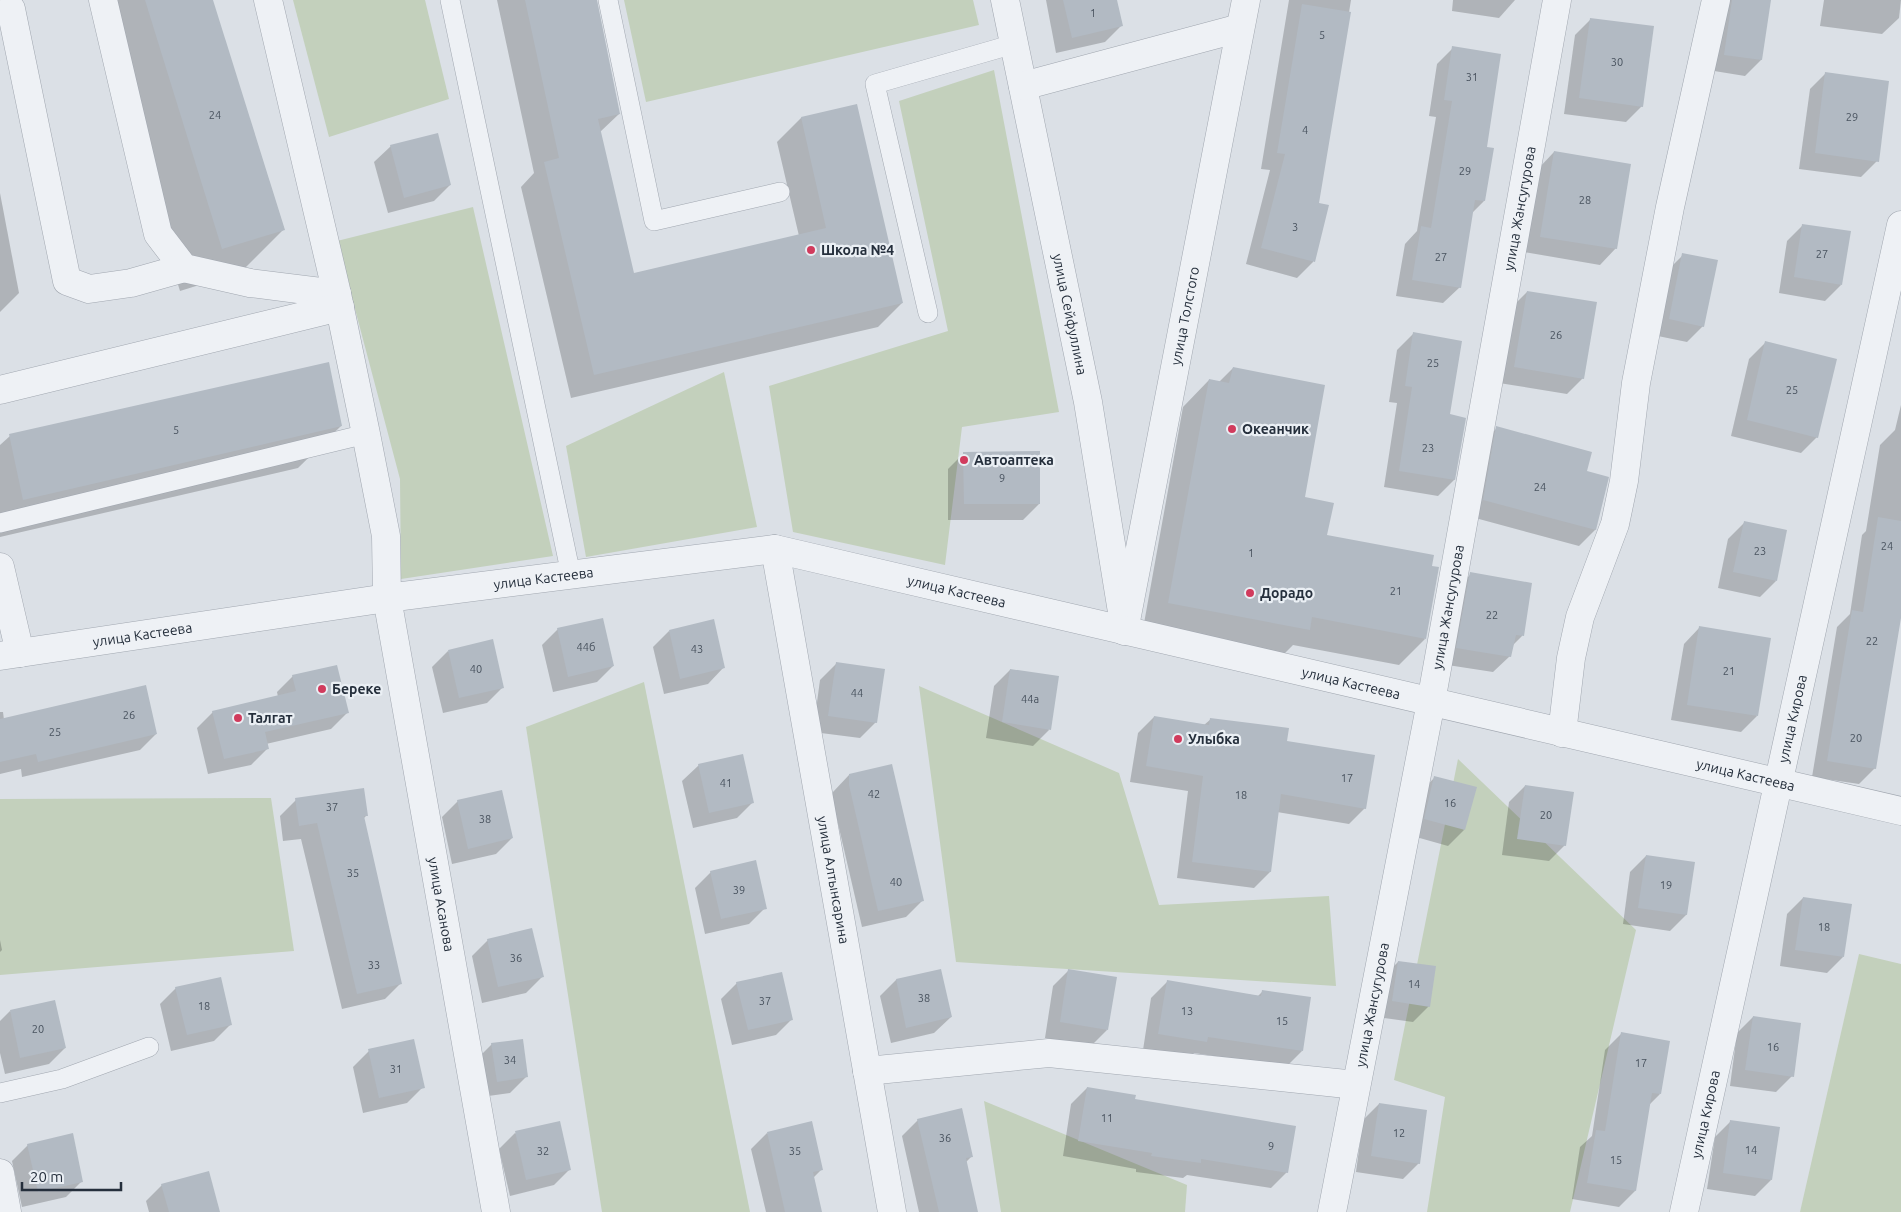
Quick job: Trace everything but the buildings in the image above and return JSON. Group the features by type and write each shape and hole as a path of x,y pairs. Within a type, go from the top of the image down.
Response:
{"street":[{"path":"103,0 158,234 184,268"},
{"name":"улица Асанова","path":"268,0 339,300 386,536 387,598 496,1212"},
{"name":"улица Сейфуллина","path":"1005,0 1088,402 1124,631"},
{"name":"улица Толстого","path":"1124,631 1246,0"},
{"name":"улица Жансугурова","path":"1332,1212 1431,702 1557,0"},
{"path":"1562,733 1571,658 1580,617 1615,524 1624,482 1636,383 1670,207 1716,0"},
{"path":"11,10 67,281 89,288 131,283 184,268 339,300"},
{"path":"1023,86 1240,28"},
{"name":"улица Кирова","path":"1684,1212 1780,783 1901,225"},
{"path":"0,390 339,300"},
{"name":"улица Кастеева","path":"10,655 387,598 775,550 1901,811"},
{"name":"улица Алтынсарина","path":"775,550 892,1212"},
{"path":"0,568 10,655"},
{"path":"867,1071 1049,1053 1356,1085"},
{"path":"0,1173 7,1212"}],"lane":[{"path":"450,0 571,575"},
{"path":"608,0 654,221 780,192"},
{"path":"928,313 875,84 1014,44"},
{"path":"0,523 366,434"},
{"path":"0,1093 62,1079 149,1047"}],"green space":[{"path":"293,0 425,0 449,99 329,137"},
{"path":"624,0 973,0 979,25 646,102"},
{"path":"994,70 1059,412 962,427 945,565 793,532 769,386 948,331 899,101"},
{"path":"473,207 553,556 401,579 400,479 337,241"},
{"path":"724,372 757,527 586,557 566,446"},
{"path":"644,682 750,1212 602,1212 526,727"},
{"path":"919,686 1119,773 1159,905 1329,896 1336,986 956,962"},
{"path":"1458,759 1636,930 1570,1212 1427,1212 1445,1097 1394,1080"},
{"path":"271,798 294,951 0,975 0,799"},
{"path":"1859,954 1901,964 1901,1212 1800,1212"},
{"path":"984,1101 1187,1185 1185,1212 1001,1212"}],"place":[{"name":"Школа №4","path":"811,250"},
{"name":"Океанчик","path":"1232,429"},
{"name":"Автоаптека","path":"964,460"},
{"name":"Дорадо","path":"1250,593"},
{"name":"Береке","path":"322,689"},
{"name":"Талгат","path":"238,718"},
{"name":"Улыбка","path":"1178,739"}]}
